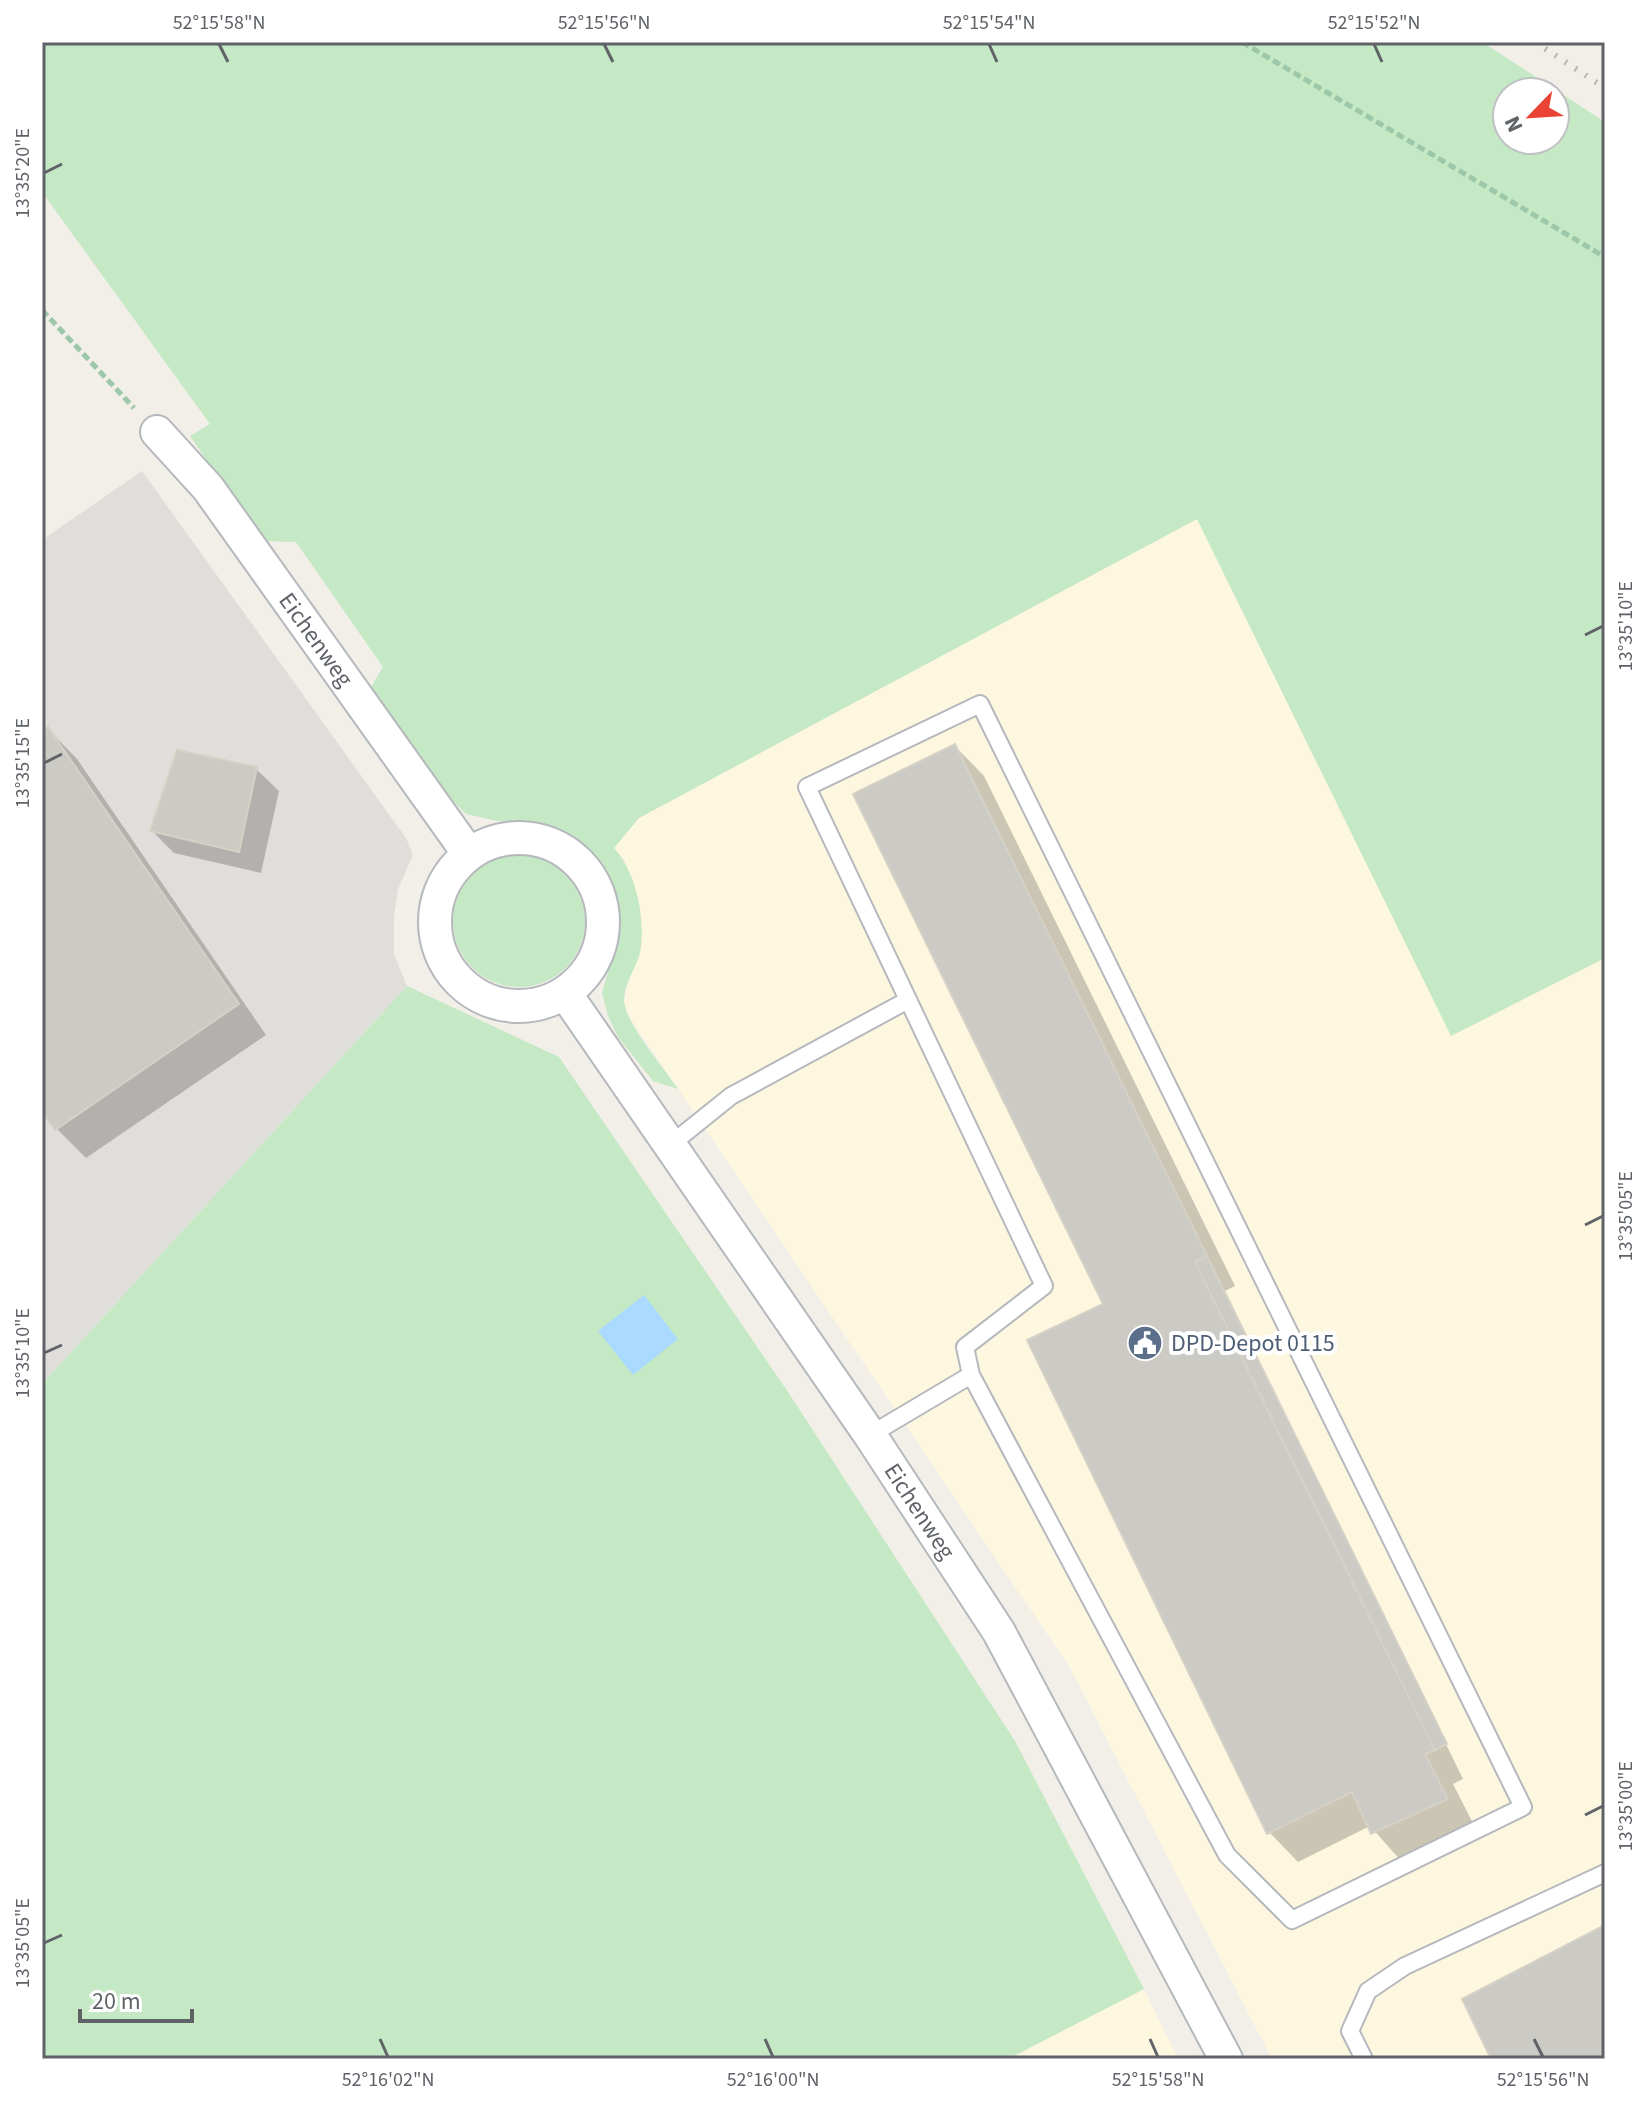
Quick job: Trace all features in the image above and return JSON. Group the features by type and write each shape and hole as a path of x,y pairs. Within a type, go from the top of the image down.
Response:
{"street":[{"name":"Eichenweg","path":"157,432 208,488 469,854"},
{"path":"520,837 547,842 571,855 589,874 601,899 604,926 598,952 585,975 565,993 538,1004 510,1006 482,998 459,981 442,957 435,929 437,901 449,875 469,854 493,841 520,837"},
{"name":"Eichenweg","path":"565,993 870,1435 999,1632 1223,2058"}],"lane":[{"path":"980,704 1523,1807 1292,1920 1227,1855 971,1375 965,1347 1044,1286 908,1000 807,787 980,704"},
{"path":"670,1145 731,1096 908,1000"},
{"path":"870,1435 971,1375"},
{"path":"1364,2059 1350,2031 1368,1991 1405,1966 1605,1873"}],"path":[{"path":"1242,42 1605,257"},
{"path":"42,310 157,432"}],"shaded area":[{"path":"142,471 406,838 413,855 398,889 394,954 407,986 42,1384 42,540"},
{"path":"1197,519 1451,1035 1605,958 1605,2059 1272,2059 1070,1668 628,1015 624,1000 642,930 625,860 614,848 639,818"},
{"path":"1144,1989 1178,2059 1008,2059"}],"green space":[{"path":"42,42 1482,42 1534,76 1491,76 1491,156 1571,156 1571,100 1605,122 1605,958 1451,1036 1197,519 639,818 614,848 629,870 634,884 642,927 640,953 625,994 626,1009 638,1033 678,1089 653,1081 618,1037 608,1016 602,993 609,968 612,929 608,897 594,860 572,841 535,823 517,825 466,814 442,790 371,687 383,667 296,542 263,541 190,436 210,424 42,192"},
{"path":"519,855 544,860 566,874 580,896 585,921 580,946 566,968 544,982 519,987 494,982 472,968 458,946 453,921 458,896 472,874 494,860"},
{"path":"407,986 559,1057 788,1392 1015,1741 1144,1989 1008,2059 42,2059 42,1384"}],"water":[{"path":"644,1295 678,1339 633,1375 598,1331"}],"building":[{"path":"48,727 239,1004 55,1130 42,1111 42,731"},
{"name":"DPD-Depot 0115","path":"955,744 1207,1256 1195,1262 1435,1750 1425,1754 1448,1799 1371,1834 1352,1792 1267,1834 1027,1340 1103,1304 853,794"},
{"path":"177,750 257,767 239,852 150,831"},
{"path":"1207,1256 1447,1744 1435,1750 1195,1262"},
{"path":"1605,1925 1605,2059 1491,2059 1462,1999"}],"railway":[{"path":"1535,42 1605,88"}],"place":[{"name":"DPD-Depot 0115","path":"1145,1343"}]}
